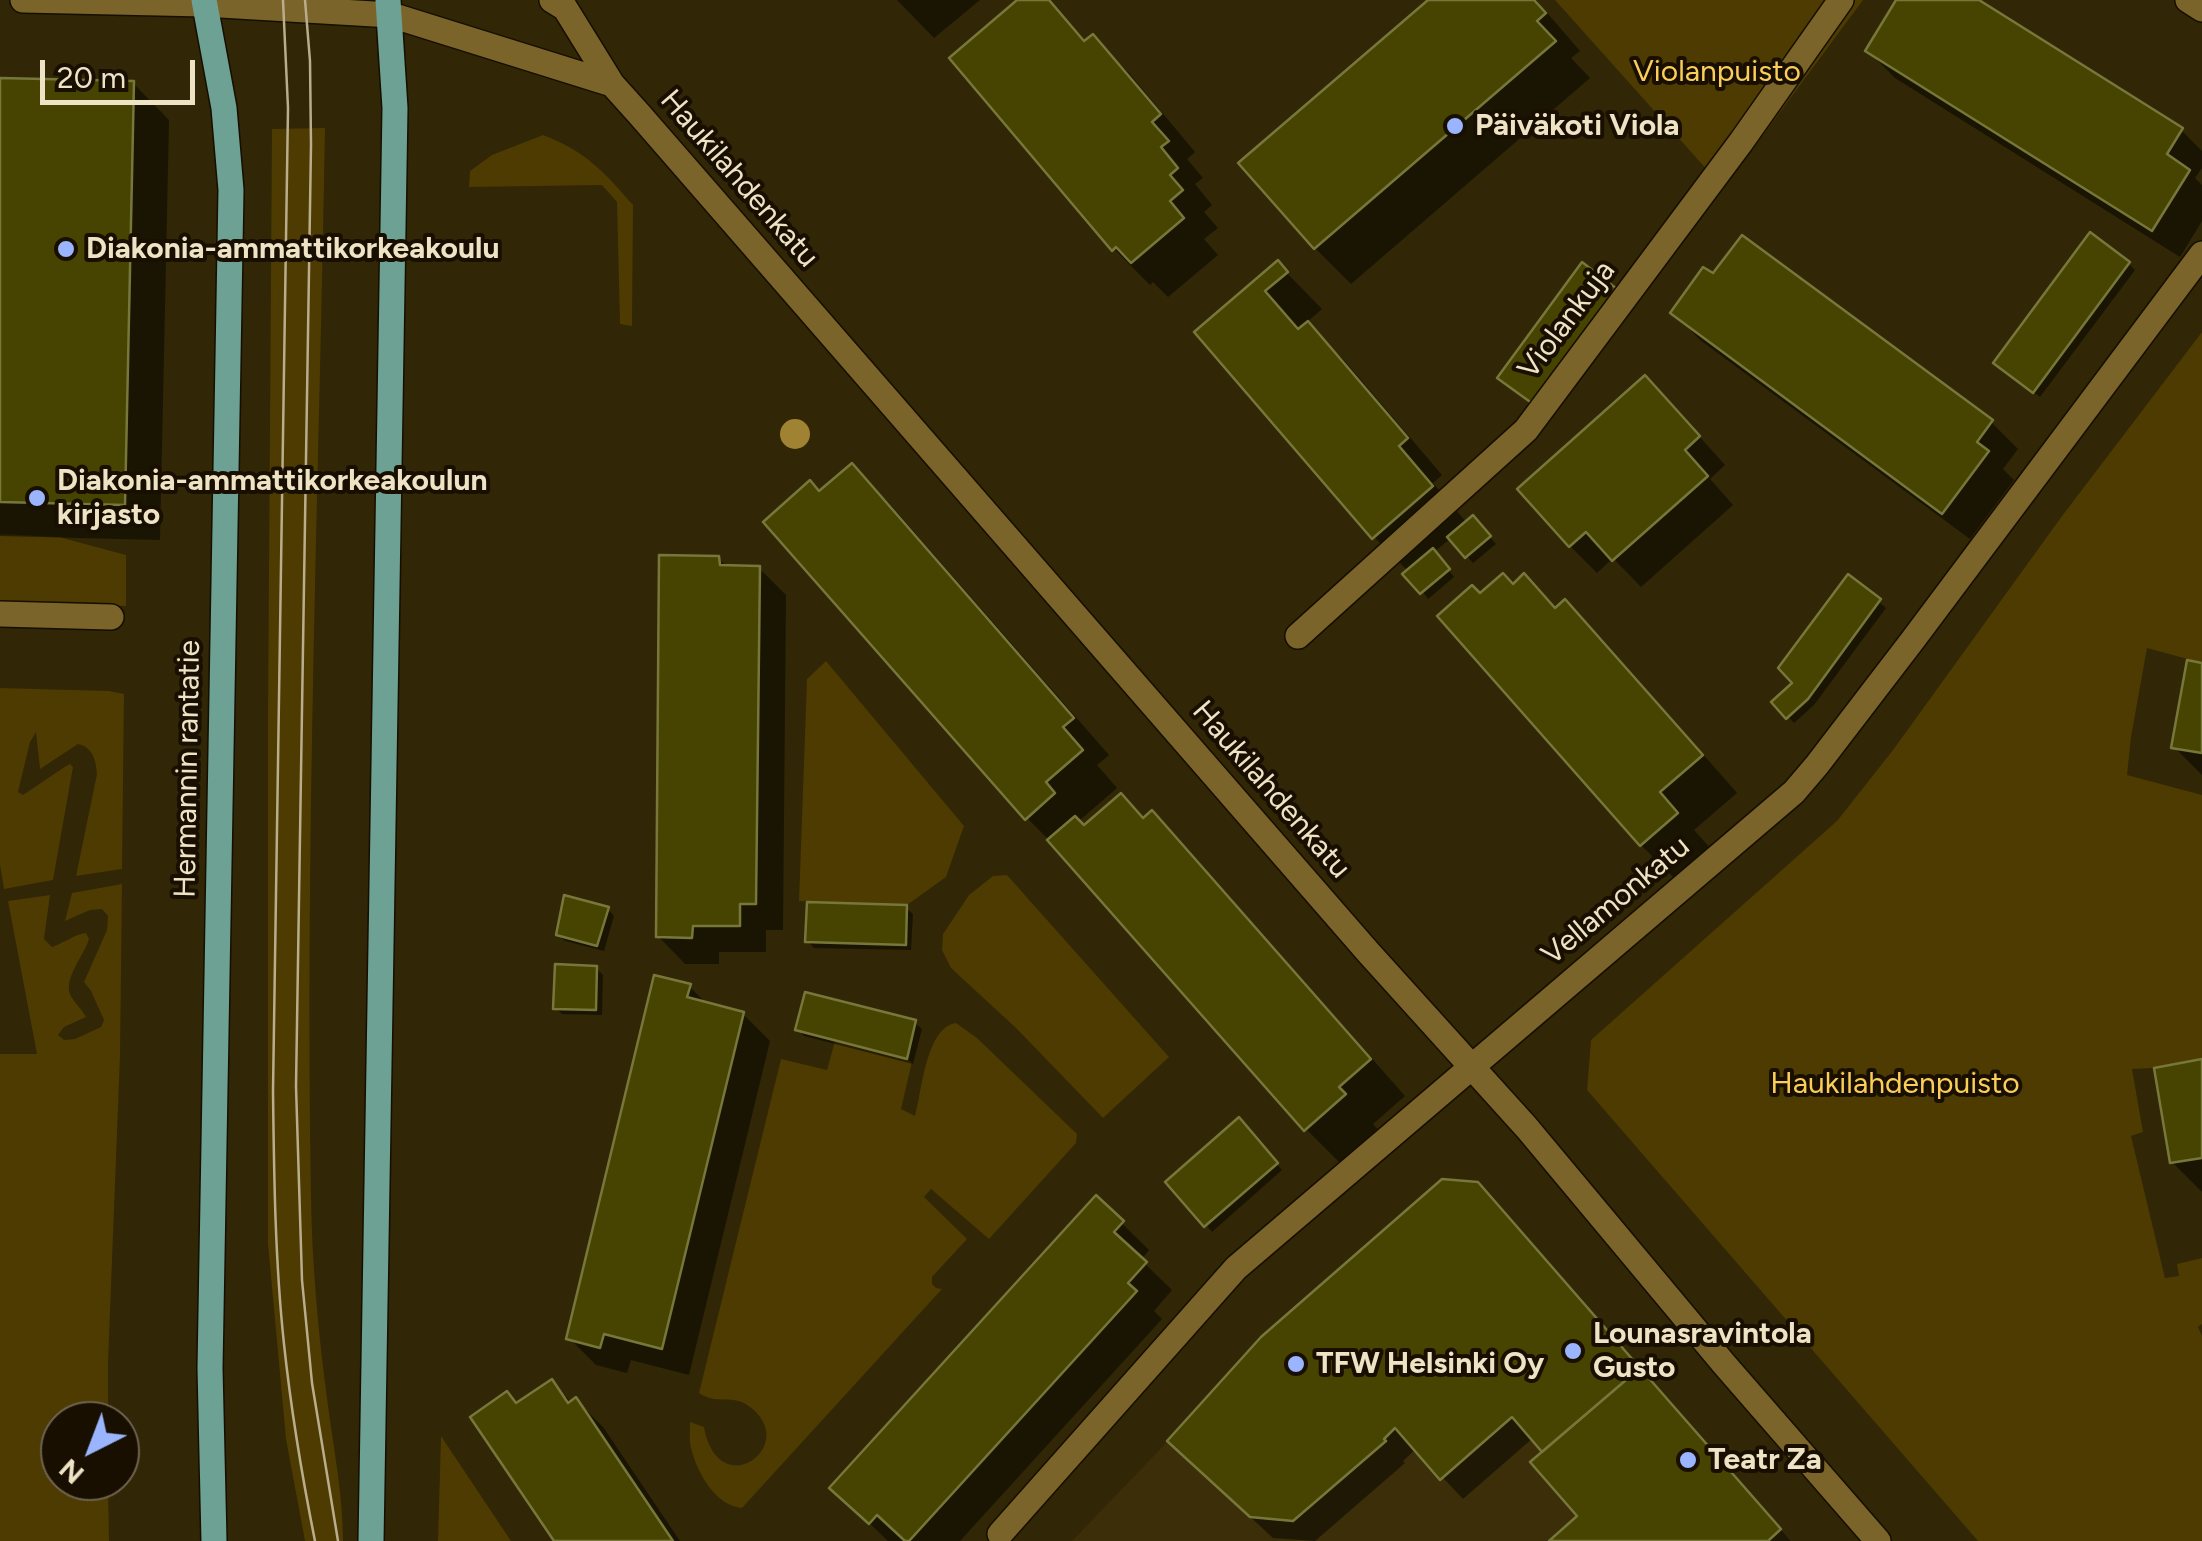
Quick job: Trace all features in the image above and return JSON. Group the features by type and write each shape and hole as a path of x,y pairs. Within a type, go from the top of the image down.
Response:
{"main road":[{"name":"Hermannin rantatie","path":"204,2 224,108 231,190 210,1368 214,1541"},
{"path":"371,1541 394,108 389,8"}],"street":[{"path":"23,0 389,8 612,84"},
{"name":"Haukilahdenkatu","path":"552,0 566,8 612,84 1368,952 1527,1128 1878,1541"},
{"name":"Violankuja","path":"1298,636 1526,430 1741,142 1841,0"},
{"path":"2188,0 2202,9"},
{"name":"Vellamonkatu","path":"1000,1534 1236,1268 1794,792 2202,254"},
{"path":"0,614 111,617"}],"shaded area":[{"path":"1442,1179 1478,1182 1792,1541 1072,1541 1261,1337"}],"green space":[{"name":"Violanpuisto","path":"1555,0 1863,0 1726,185 1709,172"},
{"path":"325,128 311,795 311,1195 318,1322 340,1487 343,1541 305,1541 286,1439 268,1244 272,129"},
{"path":"543,135 593,164 633,205 632,326 620,324 617,202 602,185 469,187 470,171 492,155"},
{"name":"Haukilahdenpuisto","path":"2202,332 2202,663 2147,648 2127,775 2202,795 2202,1059 2132,1069 2143,1132 2131,1136 2165,1278 2179,1276 2177,1264 2202,1258 2202,1324 2198,1327 2202,1336 2202,1541 1978,1541 1587,1090 1591,1040 1837,821"},
{"path":"0,534 59,537 126,555 126,606 0,603"},
{"path":"826,661 964,826 946,877 907,905 799,901 807,679"},
{"path":"0,688 124,694 122,869 76,876 97,774 95,760 87,748 78,744 40,769 36,732 18,792 23,795 70,764 73,767 53,880 4,889 0,865"},
{"path":"1007,875 1169,1057 1103,1118 951,968 942,950 943,934 969,895 993,876"},
{"path":"122,884 108,1401 40,1401 40,1501 108,1501 109,1541 0,1541 0,1054 37,1054 8,901 50,895 44,939 52,947 86,933 89,939 69,983 73,999 86,1017 64,1027 58,1035 64,1040 75,1039 101,1027 104,1020 84,982 107,930 108,916 102,909 90,910 65,921 72,893"},
{"path":"956,1023 977,1038 1077,1134 1076,1143 989,1239 931,1189 924,1197 967,1239 932,1277 932,1284 942,1289 742,1508 732,1506 709,1486 698,1467 690,1445 690,1422 704,1427 712,1450 724,1462 738,1465 751,1461 762,1451 766,1438 763,1422 750,1407 699,1393 781,1059 827,1070 835,1041 907,1059 912,1062 901,1109 915,1116 932,1048 946,1027"},
{"path":"441,1436 511,1541 438,1541"}],"building":[{"path":"1017,0 1049,0 1084,41 1093,34 1161,114 1152,122 1169,141 1161,147 1178,168 1170,175 1183,190 1170,201 1184,218 1131,263 1116,247 1112,251 949,58"},
{"path":"1428,0 1534,0 1546,13 1537,21 1556,41 1314,249 1238,163"},
{"path":"1896,0 1979,0 2183,128 2167,154 2190,170 2152,231 1865,51"},
{"name":"Diakonia-ammattikorkeakoulu","path":"0,78 134,81 125,505 0,502"},
{"path":"2090,232 2130,262 2033,393 1993,363"},
{"path":"1742,235 1993,420 1977,442 1989,451 1942,514 1670,313 1703,267 1713,273"},
{"path":"1278,260 1288,272 1265,291 1298,329 1308,321 1408,438 1399,446 1433,486 1372,539 1194,332"},
{"path":"1582,262 1617,289 1533,404 1497,378"},
{"path":"1645,375 1700,436 1685,450 1708,476 1612,561 1586,532 1569,547 1517,489"},
{"path":"852,463 1074,718 1063,727 1083,750 1046,782 1055,793 1025,820 763,522 810,480 819,491"},
{"path":"1473,515 1491,536 1465,558 1447,537"},
{"path":"1433,548 1450,569 1420,594 1402,574"},
{"path":"659,555 719,556 720,565 760,566 756,904 740,904 740,926 693,926 692,938 656,937"},
{"path":"1503,573 1513,584 1524,573 1555,608 1565,599 1703,755 1660,792 1678,813 1640,846 1437,616 1472,585 1480,593"},
{"path":"1848,574 1881,599 1808,699 1786,719 1771,702 1792,683 1778,668"},
{"path":"2187,660 2202,663 2202,753 2171,748"},
{"path":"1121,793 1143,818 1152,810 1371,1059 1339,1087 1346,1094 1304,1131 1047,840 1075,816 1084,825"},
{"path":"564,895 609,907 597,946 556,935"},
{"path":"807,902 907,905 906,945 805,942"},
{"path":"555,964 597,966 596,1010 553,1009"},
{"path":"654,975 691,984 687,997 744,1012 662,1349 604,1334 600,1348 566,1339"},
{"path":"805,992 916,1020 907,1059 795,1030"},
{"path":"2202,1059 2202,1158 2170,1163 2154,1068"},
{"path":"1239,1117 1278,1163 1204,1227 1165,1182"},
{"path":"1442,1179 1478,1182 1640,1368 1542,1452 1512,1417 1440,1480 1395,1428 1386,1441 1293,1521 1250,1517 1167,1441 1261,1337"},
{"path":"1096,1195 1124,1221 1114,1232 1147,1262 1128,1283 1137,1291 909,1541 877,1515 869,1524 829,1488"},
{"path":"1640,1368 1781,1529 1768,1541 1549,1541 1577,1516 1530,1462"},
{"path":"552,1379 568,1403 576,1397 673,1541 554,1541 470,1417 507,1391 516,1403"}],"tram line":[{"path":"283,0 288,108 274,1154 284,1344 315,1541"},
{"path":"305,0 311,145 296,1086 302,1280 312,1383 338,1541"}],"place":[{"name":"Päiväkoti Viola","path":"1455,126"},
{"name":"Diakonia-ammattikorkeakoulu","path":"66,249"},
{"name":"Diakonia-ammattikorkeakoulun kirjasto","path":"37,498"},
{"name":"Lounasravintola Gusto","path":"1573,1351"},
{"name":"TFW Helsinki Oy","path":"1296,1364"},
{"name":"Teatr Za","path":"1688,1460"}]}
